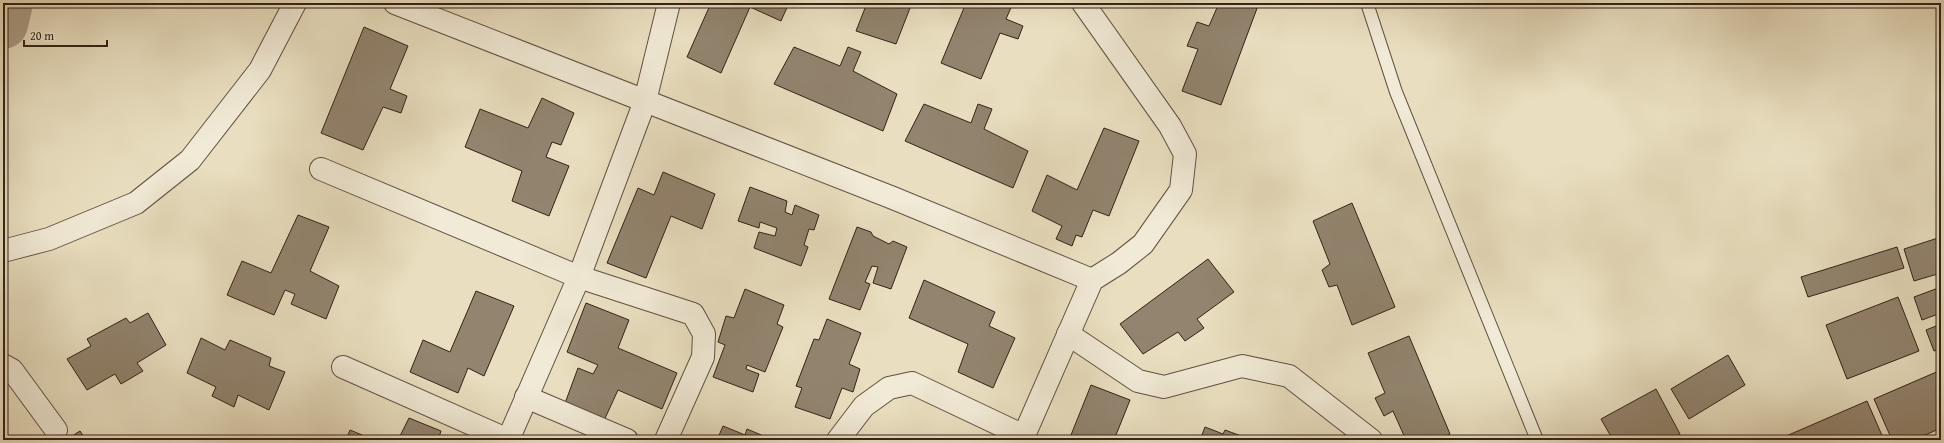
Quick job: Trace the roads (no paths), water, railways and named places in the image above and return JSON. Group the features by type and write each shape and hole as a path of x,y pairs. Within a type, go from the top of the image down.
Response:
{"street":[{"path":"3,251 49,239 136,203 190,160 260,70 295,3"},
{"path":"395,3 893,198 1092,280"},
{"path":"344,368 508,440 578,277 645,102 669,3"},
{"path":"838,440 864,406 889,388 912,383 1023,438 1092,280 1143,244 1181,190 1185,154 1170,126 1083,3"},
{"path":"321,169 578,277 693,314 704,334 702,357 666,440"},
{"path":"1068,334 1138,381 1164,387 1242,366 1289,376 1370,440"},
{"path":"3,365 12,370 56,430"},
{"path":"526,397 627,440"}],"lane":[{"path":"1367,3 1396,92 1537,440"}],"waterway":[{"path":"3,24 8,3"}]}
